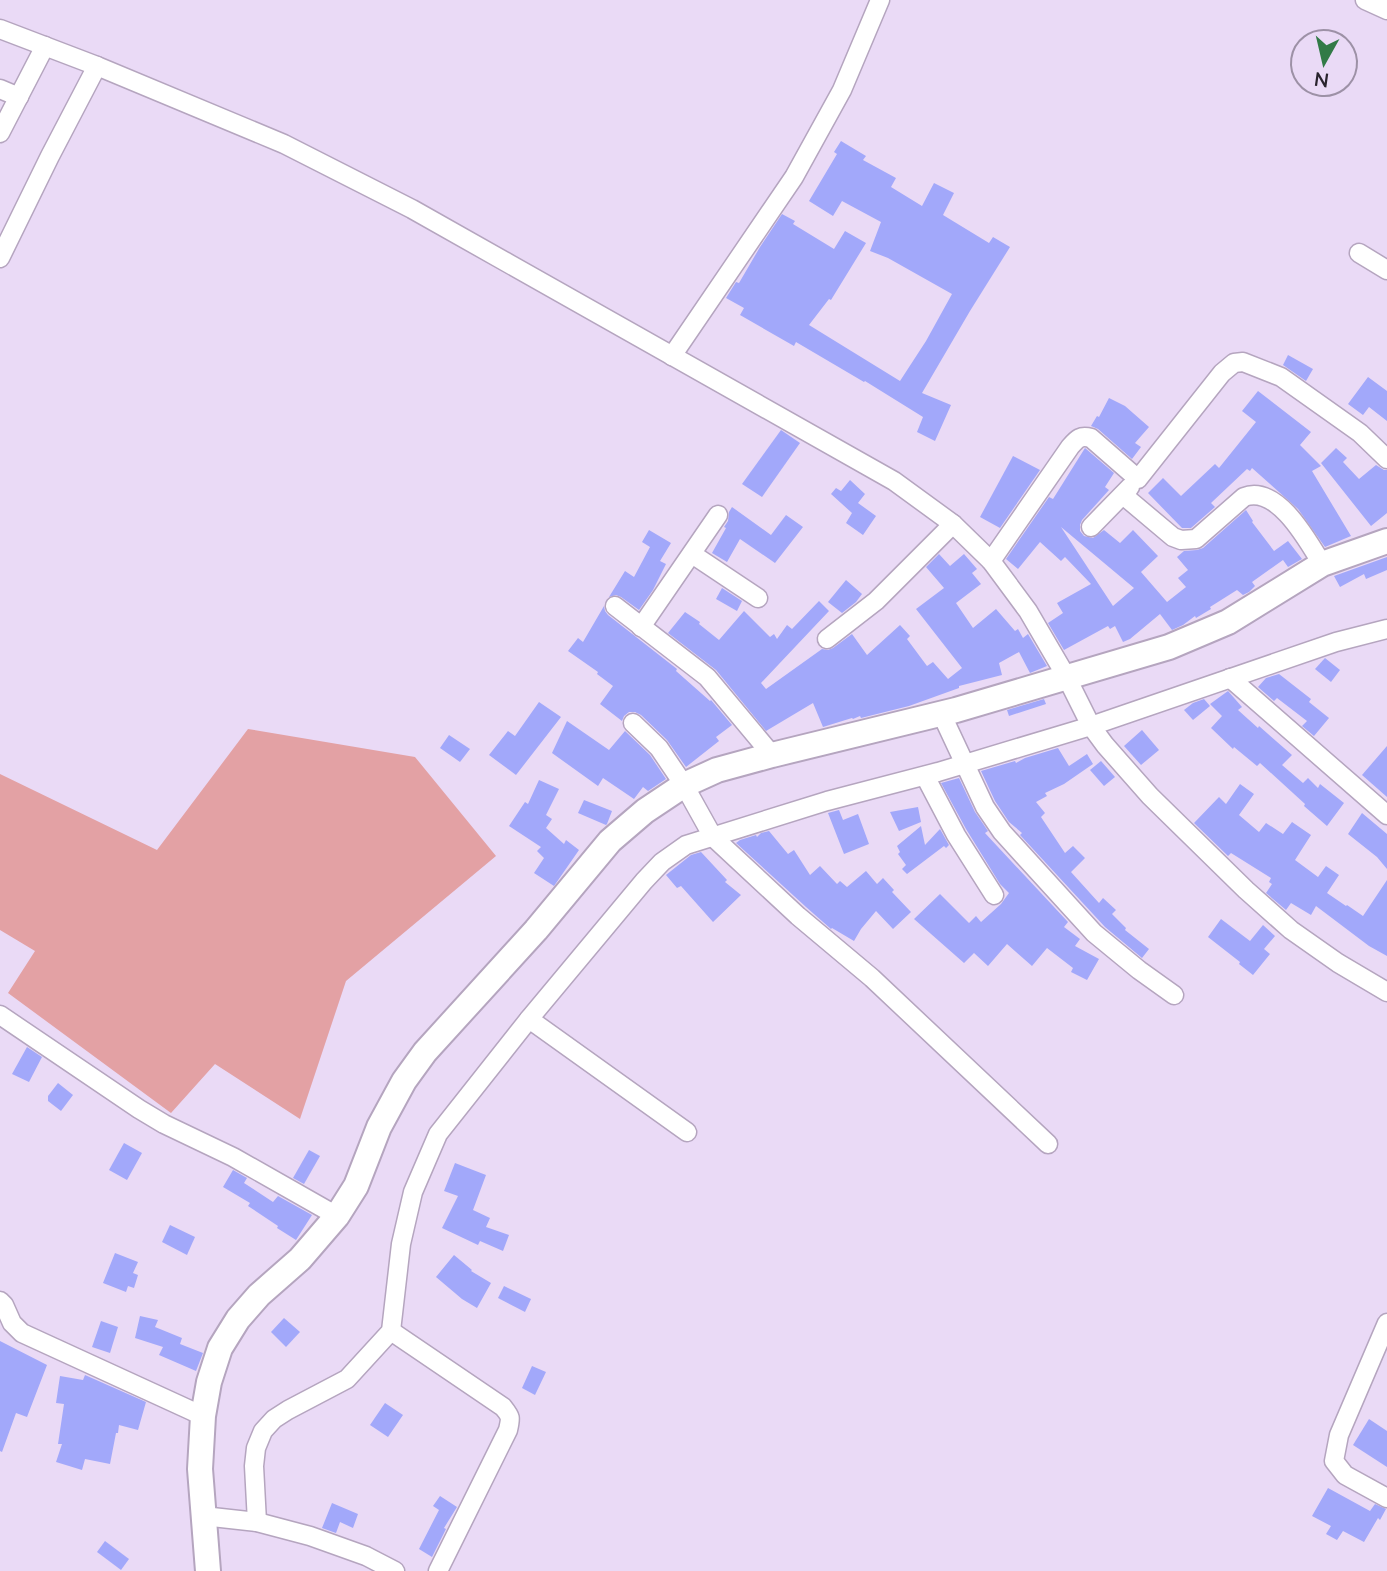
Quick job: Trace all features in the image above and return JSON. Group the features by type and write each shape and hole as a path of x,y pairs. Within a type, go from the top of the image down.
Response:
{"main road":[{"path":"208,1571 208,1517 200,1469 203,1416 209,1382 220,1348 238,1319 259,1295 300,1259 337,1216 356,1186 379,1127 404,1081 425,1052 536,930 610,841 645,811 688,793 717,770 1068,682 1169,647 1228,622 1322,564 1387,541"}],"street":[{"path":"672,356 794,177 842,90 880,0"},
{"path":"1365,0 1387,10"},
{"path":"0,29 285,144 412,209 894,481 953,524 991,561 1028,611 1089,722 1105,745 1150,796 1282,922 1338,964 1387,992"},
{"path":"0,133 45,46"},
{"path":"0,258 97,66"},
{"path":"0,89 19,97"},
{"path":"1359,253 1387,270"},
{"path":"1091,527 1138,479 1222,373 1234,363 1243,362 1281,377 1360,433 1387,458"},
{"path":"991,561 1070,446 1081,436 1091,438 1138,479"},
{"path":"1123,495 1173,537 1188,541 1196,540 1244,497 1259,495 1280,507 1298,525 1322,564"},
{"path":"642,627 718,515"},
{"path":"827,639 876,601 953,524"},
{"path":"692,554 758,598"},
{"path":"615,606 707,677 772,755"},
{"path":"254,1521 254,1466 256,1448 263,1431 274,1419 288,1410 347,1378 391,1331 401,1244 413,1192 438,1134 529,1019 662,862 685,845 711,832 925,776 1336,642 1387,629"},
{"path":"1230,678 1387,815"},
{"path":"941,713 985,807 1002,832 1094,933 1174,995"},
{"path":"633,723 659,748 711,832 798,916 872,978 1048,1144"},
{"path":"925,776 956,835 994,895"},
{"path":"0,1016 138,1109 233,1157 337,1216"},
{"path":"529,1019 687,1132"},
{"path":"0,1301 12,1323 22,1333 203,1416"},
{"path":"1387,1323 1339,1435 1334,1461 1345,1475 1387,1498"},
{"path":"391,1331 503,1407 511,1420 438,1571"},
{"path":"208,1517 254,1521 310,1536 366,1556 395,1571"}],"shaded area":[{"path":"248,729 415,757 496,856 346,981 300,1119 215,1064 171,1113 8,993 35,951 0,930 0,774 157,850"}],"building":[{"path":"841,141 866,156 863,160 896,178 891,187 922,206 934,183 954,193 943,215 989,243 993,237 1010,247 922,393 951,405 935,441 917,432 923,417 796,342 794,346 740,315 744,308 726,298 736,282 739,283 782,214 795,221 793,224 834,249 845,231 866,243 831,300 829,299 809,325 900,381 952,294 888,258 870,251 881,222 842,201 833,216 809,201 837,154 834,152"},
{"path":"1288,355 1313,369 1306,381 1283,365"},
{"path":"1368,377 1387,391 1387,421 1369,407 1363,415 1348,404"},
{"path":"1258,391 1311,432 1300,445 1321,466 1312,471 1351,536 1325,547 1298,509 1252,468 1250,471 1247,469 1211,503 1215,507 1191,528 1182,528 1148,493 1163,478 1181,496 1215,464 1219,468 1256,422 1242,411"},
{"path":"1109,398 1125,406 1149,427 1135,443 1141,447 1132,459 1091,426"},
{"path":"781,430 800,443 762,497 742,484"},
{"path":"1085,448 1114,473 1105,487 1109,490 1082,520 1080,531 1084,536 1093,538 1104,530 1120,543 1133,530 1158,556 1141,572 1167,602 1186,587 1178,578 1188,570 1177,557 1184,551 1203,548 1246,510 1274,551 1288,541 1302,559 1288,567 1283,560 1252,582 1255,586 1249,592 1243,595 1237,590 1210,607 1211,609 1172,630 1160,614 1123,642 1115,626 1110,629 1108,626 1064,650 1048,623 1063,613 1057,603 1091,584 1065,557 1061,561 1040,542 1018,569 1006,559 1049,497 1053,499","holes":["1061,527 1134,588 1113,606"]},
{"path":"1336,448 1347,458 1343,462 1359,479 1376,465 1387,470 1387,513 1371,526 1321,463"},
{"path":"1013,456 1040,470 1000,528 980,517"},
{"path":"850,480 865,494 858,503 876,516 863,535 846,523 852,513 831,494 836,488 841,491"},
{"path":"732,507 771,535 786,515 803,527 775,563 740,539 727,562 712,553 726,528 724,527"},
{"path":"649,530 671,543 660,561 666,564 639,610 621,597 609,597 625,571 634,577 650,547 642,542"},
{"path":"939,554 950,566 964,554 977,569 972,573 981,584 956,603 973,628 996,609 1015,631 1018,629 1023,638 1028,634 1047,666 1030,673 1019,652 999,663 1002,675 959,686 909,706 823,727 813,703 766,731 716,670 668,633 685,612 719,640 744,611 770,637 774,634 777,639 787,625 792,629 819,601 829,611 761,683 766,689 822,649 833,648 852,634 867,655 900,625 910,636 907,639 927,666 933,662 948,679 962,668 916,609 944,588 926,567"},
{"path":"1387,557 1387,570 1366,579 1364,574 1340,587 1334,576"},
{"path":"846,580 862,594 842,613 828,602"},
{"path":"722,588 742,601 737,611 716,599"},
{"path":"604,606 608,615 677,669 676,671 711,700 732,725 716,737 719,741 686,767 667,740 641,715 629,712 622,721 600,704 613,686 568,651 578,638 583,642"},
{"path":"1325,658 1340,670 1331,682 1315,669"},
{"path":"1279,674 1311,699 1309,702 1329,718 1314,736 1302,726 1307,721 1277,698 1274,701 1258,687 1266,678"},
{"path":"1228,691 1242,707 1238,710 1292,755 1282,765 1303,783 1308,778 1318,788 1320,784 1344,803 1327,826 1260,763 1257,766 1234,747 1233,749 1211,728 1222,716 1210,704"},
{"path":"1044,699 1046,704 1009,716 1007,710"},
{"path":"1204,699 1210,706 1193,720 1184,710"},
{"path":"539,702 561,717 516,775 489,755 508,731 515,736"},
{"path":"567,721 609,750 625,731 650,755 666,779 648,791 643,787 634,799 603,778 598,786 552,753"},
{"path":"1142,730 1159,750 1141,765 1124,746"},
{"path":"449,735 470,749 460,762 440,748"},
{"path":"1387,746 1387,797 1362,775"},
{"path":"1058,748 1069,766 1087,754 1093,764 1064,784 1045,793 1047,796 1036,802 1045,813 1041,817 1065,853 1073,846 1085,858 1071,872 1099,903 1103,898 1116,910 1112,914 1125,930 1149,949 1142,958 1105,927 1020,835 1022,833 1009,822 995,801 981,771 1015,761 1016,763"},
{"path":"1101,761 1115,777 1104,786 1090,770"},
{"path":"959,778 975,812 988,831 985,833 1068,922 1064,927 1080,939 1075,946 1099,959 1087,980 1071,972 1073,968 1047,948 1032,966 1007,944 988,966 974,953 964,963 914,919 940,894 969,923 976,916 981,922 1009,893 1000,884 966,829 941,783"},
{"path":"539,780 559,789 546,815 552,819 546,828 564,844 566,840 579,850 554,886 534,873 544,858 537,851 541,847 509,826 525,802 528,804"},
{"path":"1240,784 1254,794 1239,815 1259,832 1266,823 1283,834 1292,822 1311,835 1295,860 1318,877 1326,866 1339,875 1327,893 1346,906 1363,916 1387,880 1387,956 1369,946 1316,906 1311,915 1291,903 1286,910 1266,893 1272,884 1269,882 1271,878 1231,853 1228,856 1194,823 1219,797 1226,804"},
{"path":"584,800 612,811 606,825 578,813"},
{"path":"918,807 921,822 899,831 890,812"},
{"path":"839,810 843,820 858,814 869,844 844,854 828,813"},
{"path":"1362,813 1387,834 1387,869 1377,857 1348,834"},
{"path":"921,826 925,845 940,829 949,845 907,874 902,869 906,865 898,854 900,852 897,846"},
{"path":"769,831 788,854 794,850 810,875 820,866 837,884 840,881 847,887 866,871 877,884 883,878 911,912 893,929 876,911 854,941 831,929 736,843"},
{"path":"701,852 727,880 725,882 741,895 713,922 681,886 677,888 666,875 691,855"},
{"path":"1221,919 1250,941 1263,925 1275,936 1264,949 1270,954 1253,975 1208,937"},
{"path":"27,1047 42,1057 29,1082 12,1074"},
{"path":"58,1083 73,1095 61,1111 48,1101 48,1096"},
{"path":"124,1143 142,1153 127,1180 109,1170"},
{"path":"309,1150 320,1156 304,1184 293,1178"},
{"path":"455,1163 486,1175 473,1210 490,1218 486,1227 509,1235 503,1251 480,1241 478,1245 442,1228 458,1196 444,1191"},
{"path":"233,1170 247,1178 244,1183 273,1202 278,1196 312,1215 296,1240 248,1206 250,1203 223,1187"},
{"path":"170,1225 195,1237 187,1255 162,1242"},
{"path":"115,1253 138,1262 133,1273 138,1275 134,1288 128,1286 126,1292 103,1283"},
{"path":"454,1255 471,1271 491,1283 477,1308 436,1277"},
{"path":"504,1286 531,1299 525,1312 498,1298"},
{"path":"140,1316 158,1320 155,1327 182,1338 180,1344 203,1353 196,1371 159,1355 163,1347 135,1338"},
{"path":"284,1318 300,1332 286,1347 271,1332"},
{"path":"101,1321 118,1327 110,1353 92,1347"},
{"path":"0,1341 47,1365 27,1417 16,1413 2,1452 0,1451"},
{"path":"532,1366 546,1372 535,1395 522,1388"},
{"path":"85,1375 146,1402 138,1430 119,1425 110,1464 85,1459 82,1470 56,1462 62,1444 58,1444 64,1404 56,1403 60,1376 83,1380"},
{"path":"385,1403 403,1415 388,1437 370,1425"},
{"path":"1369,1419 1387,1431 1387,1467 1353,1445"},
{"path":"1328,1488 1370,1511 1375,1504 1386,1509 1364,1542 1343,1531 1337,1540 1326,1534 1331,1526 1312,1516"},
{"path":"440,1496 457,1507 444,1528 446,1529 432,1557 419,1549 439,1510 433,1506"},
{"path":"332,1503 358,1514 353,1528 340,1522 336,1533 322,1528"},
{"path":"105,1541 129,1559 121,1570 97,1552"}]}
